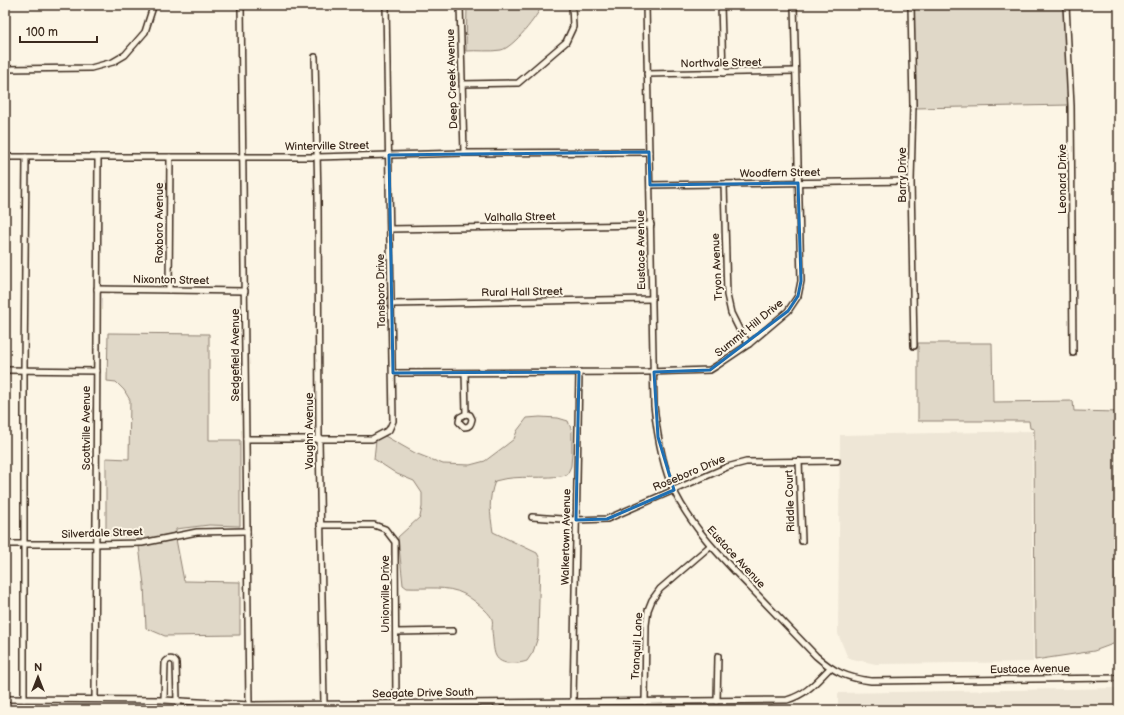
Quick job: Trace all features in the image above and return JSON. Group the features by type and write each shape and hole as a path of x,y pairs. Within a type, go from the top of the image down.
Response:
{"street":[{"path":"5,69 91,68 113,62 125,55 145,32 152,10 152,5"},
{"name":"Sedgefield Avenue","path":"241,5 249,705"},
{"name":"Tansboro Drive","path":"246,439 372,439 389,430 393,421 386,5"},
{"name":"Deep Creek Avenue","path":"460,5 464,153"},
{"path":"462,84 518,83 566,42 573,27 572,5"},
{"name":"Eustace Avenue","path":"646,5 654,406 658,437 674,490 689,517 710,546 816,656 830,668 844,675 871,682 1119,678"},
{"path":"721,5 724,73"},
{"name":"Summit Hill Drive","path":"393,373 654,372 710,370 749,344 788,311 798,296 801,281 794,5"},
{"name":"Barry Drive","path":"911,5 913,101 911,181 914,346"},
{"name":"Leonard Drive","path":"1066,5 1071,106 1072,352"},
{"name":"Vaughn Avenue","path":"315,57 320,525 324,704"},
{"name":"Northvale Street","path":"647,74 795,71"},
{"name":"Winterville Street","path":"5,157 317,157 389,154 649,152"},
{"path":"24,699 23,544 26,157"},
{"name":"Scottville Avenue","path":"96,699 98,157"},
{"name":"Roxboro Avenue","path":"169,290 170,157"},
{"name":"Woodfern Street","path":"650,185 911,181"},
{"name":"Tryon Avenue","path":"724,184 727,295 731,314 741,333 749,344"},
{"name":"Valhalla Street","path":"390,228 651,226"},
{"name":"Nixonton Street","path":"97,289 245,291"},
{"name":"Rural Hall Street","path":"392,304 652,299"},
{"path":"5,370 97,371"},
{"name":"Walkertown Avenue","path":"573,701 579,372"},
{"path":"465,373 466,414"},
{"name":"Riddle Court","path":"799,461 802,541"},
{"name":"Roseboro Drive","path":"532,518 576,520 608,519 727,467 746,462 837,461"},
{"name":"Unionville Drive","path":"320,525 374,525 385,530 395,542 396,704"},
{"name":"Silverdale Street","path":"5,544 142,543 197,532 247,531"},
{"name":"Tranquil Lane","path":"645,702 646,625 648,610 652,600 660,590 710,546"},
{"path":"396,632 453,631"},
{"path":"717,701 718,656"},
{"path":"164,700 164,666 166,661 170,659 176,663 177,701"},
{"name":"Seagate Drive South","path":"5,699 164,700 249,705 787,700 804,692 830,668"},
{"path":"497,703 497,710"}],"highlighted area":[{"path":"649,152 650,185 798,183 801,281 798,296 788,311 710,370 654,372 658,437 674,490 607,519 576,520 579,372 393,373 389,155"}],"shaded area":[{"path":"467,5 542,5 536,16 524,31 512,44 506,48 497,51 466,51"},
{"path":"913,5 1063,5 1069,105 915,108"},
{"path":"108,333 209,334 209,440 240,440 240,526 209,525 176,529 176,533 142,540 138,540 138,537 106,535 106,458 129,459 130,400 124,390 116,382 107,381"},
{"path":"918,343 992,343 993,402 1073,401 1074,411 1119,412 1119,506 1114,598 1119,610 1119,644 1113,644 1094,651 1035,660 1034,429 1030,428 1029,421 918,421"},
{"path":"527,418 558,418 568,421 572,431 572,453 571,466 567,475 513,478 495,481 490,500 490,513 493,532 537,553 540,559 538,637 533,652 527,661 519,663 506,663 498,659 494,651 492,619 484,609 475,602 464,594 451,589 407,588 403,585 398,537 420,517 422,493 414,481 397,474 374,459 376,440 385,436 415,453 443,464 470,465 485,461 514,439 517,431"},
{"path":"1032,431 1033,662 876,664 848,658 838,634 840,435"},
{"path":"176,539 184,581 240,582 240,635 165,636 146,628 144,585 139,546"},
{"path":"1119,688 1119,710 838,710 838,693"}]}
